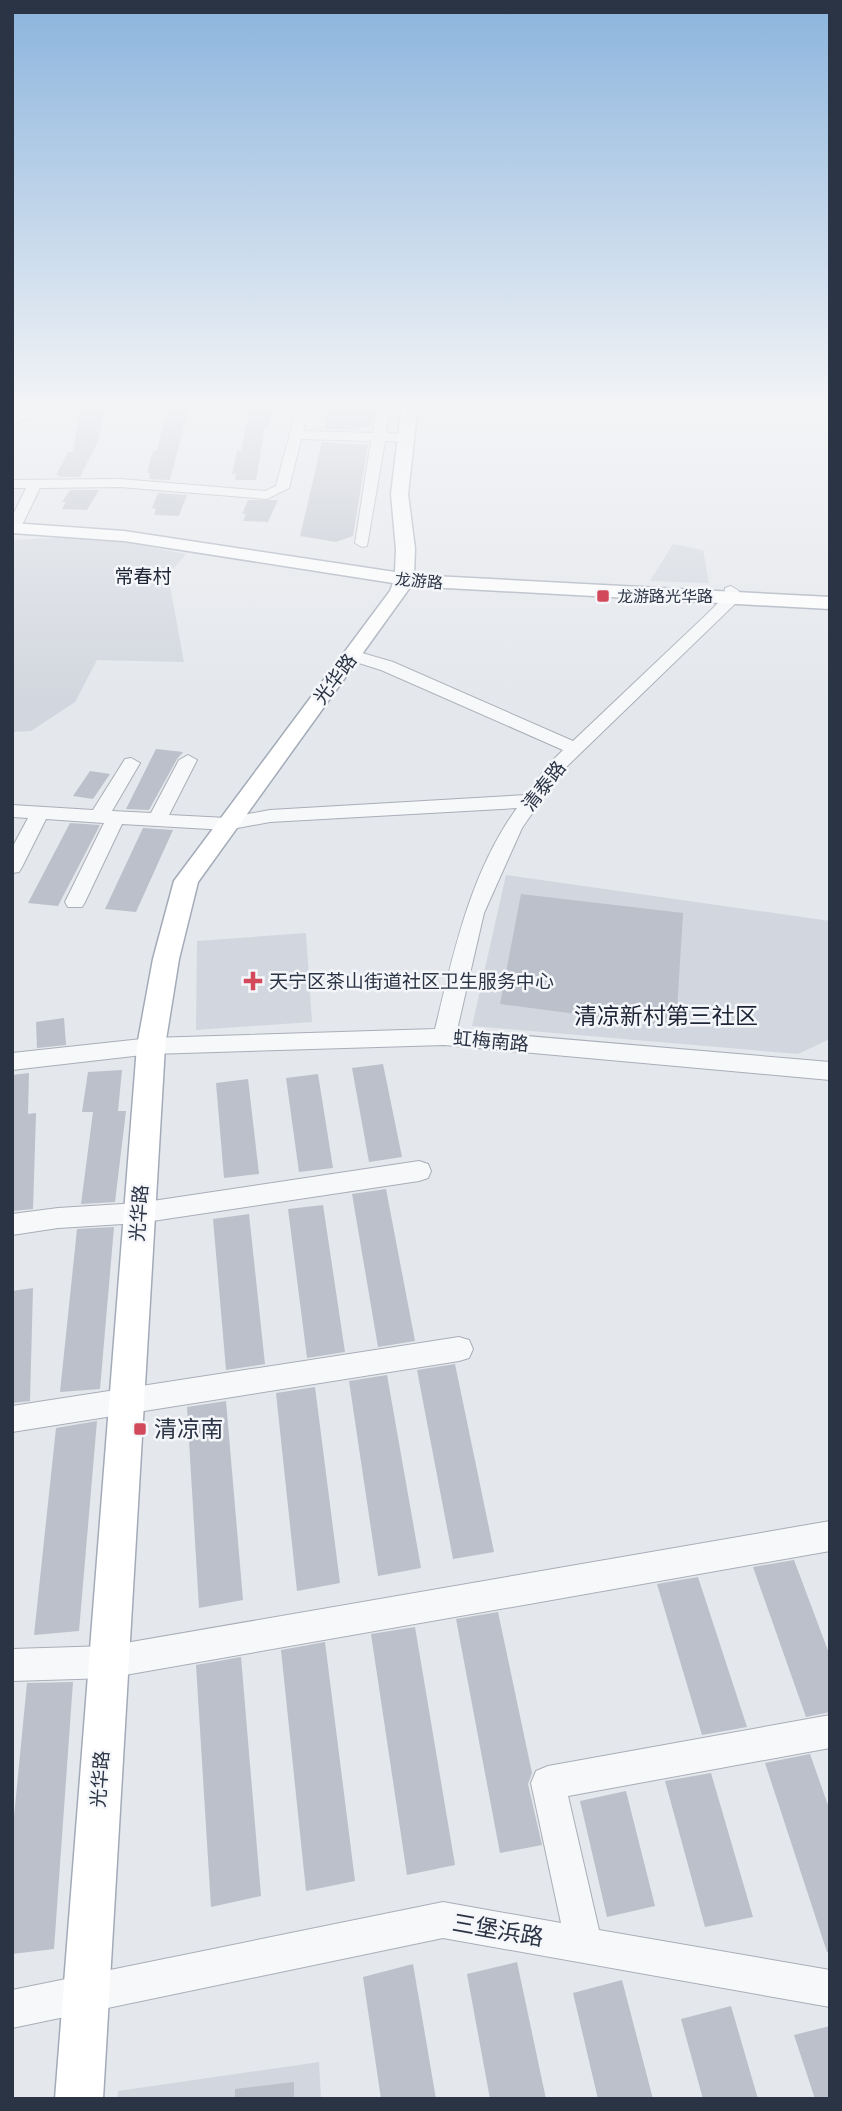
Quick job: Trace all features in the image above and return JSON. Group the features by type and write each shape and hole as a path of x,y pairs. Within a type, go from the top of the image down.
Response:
{"main road":[{"path":"400,502 408,562 405,578"},
{"name":"龙游路","path":"14,524 124,536 405,578 732,594 830,595"},
{"name":"光华路","path":"79,2099 151,1046 166,959 186,881 399,592 405,578"},
{"name":"龙游路","path":"732,594 830,603"}],"street":[{"path":"14,524 25,502"},
{"path":"362,543 369,502"},
{"name":"清泰路","path":"444,1037 474,913 513,827 554,769 732,594"},
{"path":"352,656 387,666 575,749"},
{"path":"157,820 188,760"},
{"path":"75,902 131,763"},
{"path":"12,811 227,824 270,816 531,801"},
{"path":"12,867 40,813"},
{"name":"虹梅南路","path":"12,1062 151,1046 444,1037 830,1071"},
{"path":"12,1224 139,1213 419,1171"},
{"path":"12,1419 459,1349"},
{"path":"12,1665 108,1662 830,1536"},
{"path":"584,1945 548,1783 830,1731"},
{"name":"三堡浜路","path":"12,2009 443,1920 830,1989"}],"shaded area":[{"path":"72,537 117,541 186,554 168,575 184,662 97,660 75,702 31,731 12,732 12,540"},
{"path":"673,544 703,550 709,583 650,581"},
{"path":"506,875 830,921 830,1039 798,1054 472,1026"},
{"name":"天宁区茶山街道社区卫生服务中心","path":"306,933 312,1022 196,1030 197,941"},
{"path":"319,2062 321,2099 117,2099 118,2091"}],"building":[{"path":"62,502 92,502 87,510 62,509 66,502"},
{"path":"155,502 185,502 179,516 154,515 156,509 152,508"},
{"path":"247,502 277,502 268,522 243,521 246,514 242,514"},
{"path":"308,502 359,502 353,536 336,542 300,536"},
{"path":"156,749 183,752 149,810 126,809"},
{"path":"90,771 110,774 93,799 73,796"},
{"path":"70,823 100,825 58,906 28,903"},
{"path":"143,828 173,830 136,912 105,909"},
{"path":"521,894 683,913 676,1027 500,1004"},
{"path":"64,1018 66,1045 37,1048 36,1022"},
{"path":"383,1064 402,1157 369,1162 352,1068"},
{"path":"122,1070 118,1111 126,1111 115,1202 81,1204 93,1112 82,1112 88,1072"},
{"path":"29,1073 28,1114 36,1113 33,1209 12,1211 12,1075"},
{"path":"318,1074 333,1168 299,1172 286,1078"},
{"path":"248,1079 259,1174 224,1178 216,1083"},
{"path":"386,1189 415,1341 378,1347 352,1194"},
{"path":"323,1205 345,1352 307,1358 288,1209"},
{"path":"249,1214 265,1364 226,1370 213,1219"},
{"path":"114,1227 100,1389 60,1392 77,1229"},
{"path":"33,1288 30,1401 12,1403 12,1291"},
{"path":"455,1364 494,1552 453,1559 417,1370"},
{"path":"387,1375 421,1568 378,1576 349,1381"},
{"path":"315,1387 340,1583 297,1591 276,1393"},
{"path":"226,1401 243,1600 199,1608 187,1407"},
{"path":"97,1421 79,1631 34,1635 56,1428"},
{"path":"794,1560 830,1656 830,1712 806,1717 753,1567"},
{"path":"698,1577 747,1727 702,1735 657,1584"},
{"path":"498,1612 532,1773 528,1784 542,1845 500,1853 456,1619"},
{"path":"415,1627 455,1865 407,1875 371,1634"},
{"path":"325,1642 355,1881 306,1891 281,1650"},
{"path":"241,1657 261,1896 211,1907 196,1665"},
{"path":"73,1682 54,1949 12,1954 12,1837 27,1683"},
{"path":"810,1754 830,1811 830,1952 827,1952 765,1763"},
{"path":"711,1773 753,1917 705,1927 665,1781"},
{"path":"626,1791 655,1906 607,1917 580,1801"},
{"path":"517,1962 546,2099 490,2099 467,1974"},
{"path":"413,1964 436,2099 381,2099 363,1977"},
{"path":"622,1980 653,2099 598,2099 573,1993"},
{"path":"731,2006 758,2099 703,2099 681,2019"},
{"path":"830,2026 830,2099 815,2099 794,2035"},
{"path":"294,2082 294,2099 235,2099 235,2089"}],"place":[{"name":"龙游路光华路","path":"603,596"},
{"name":"天宁区茶山街道社区卫生服务中心","path":"253,981"},
{"name":"清凉南","path":"140,1429"}],"district":[{"name":"常春村","path":"143,576"},
{"name":"清凉新村第三社区","path":"666,1016"}]}
